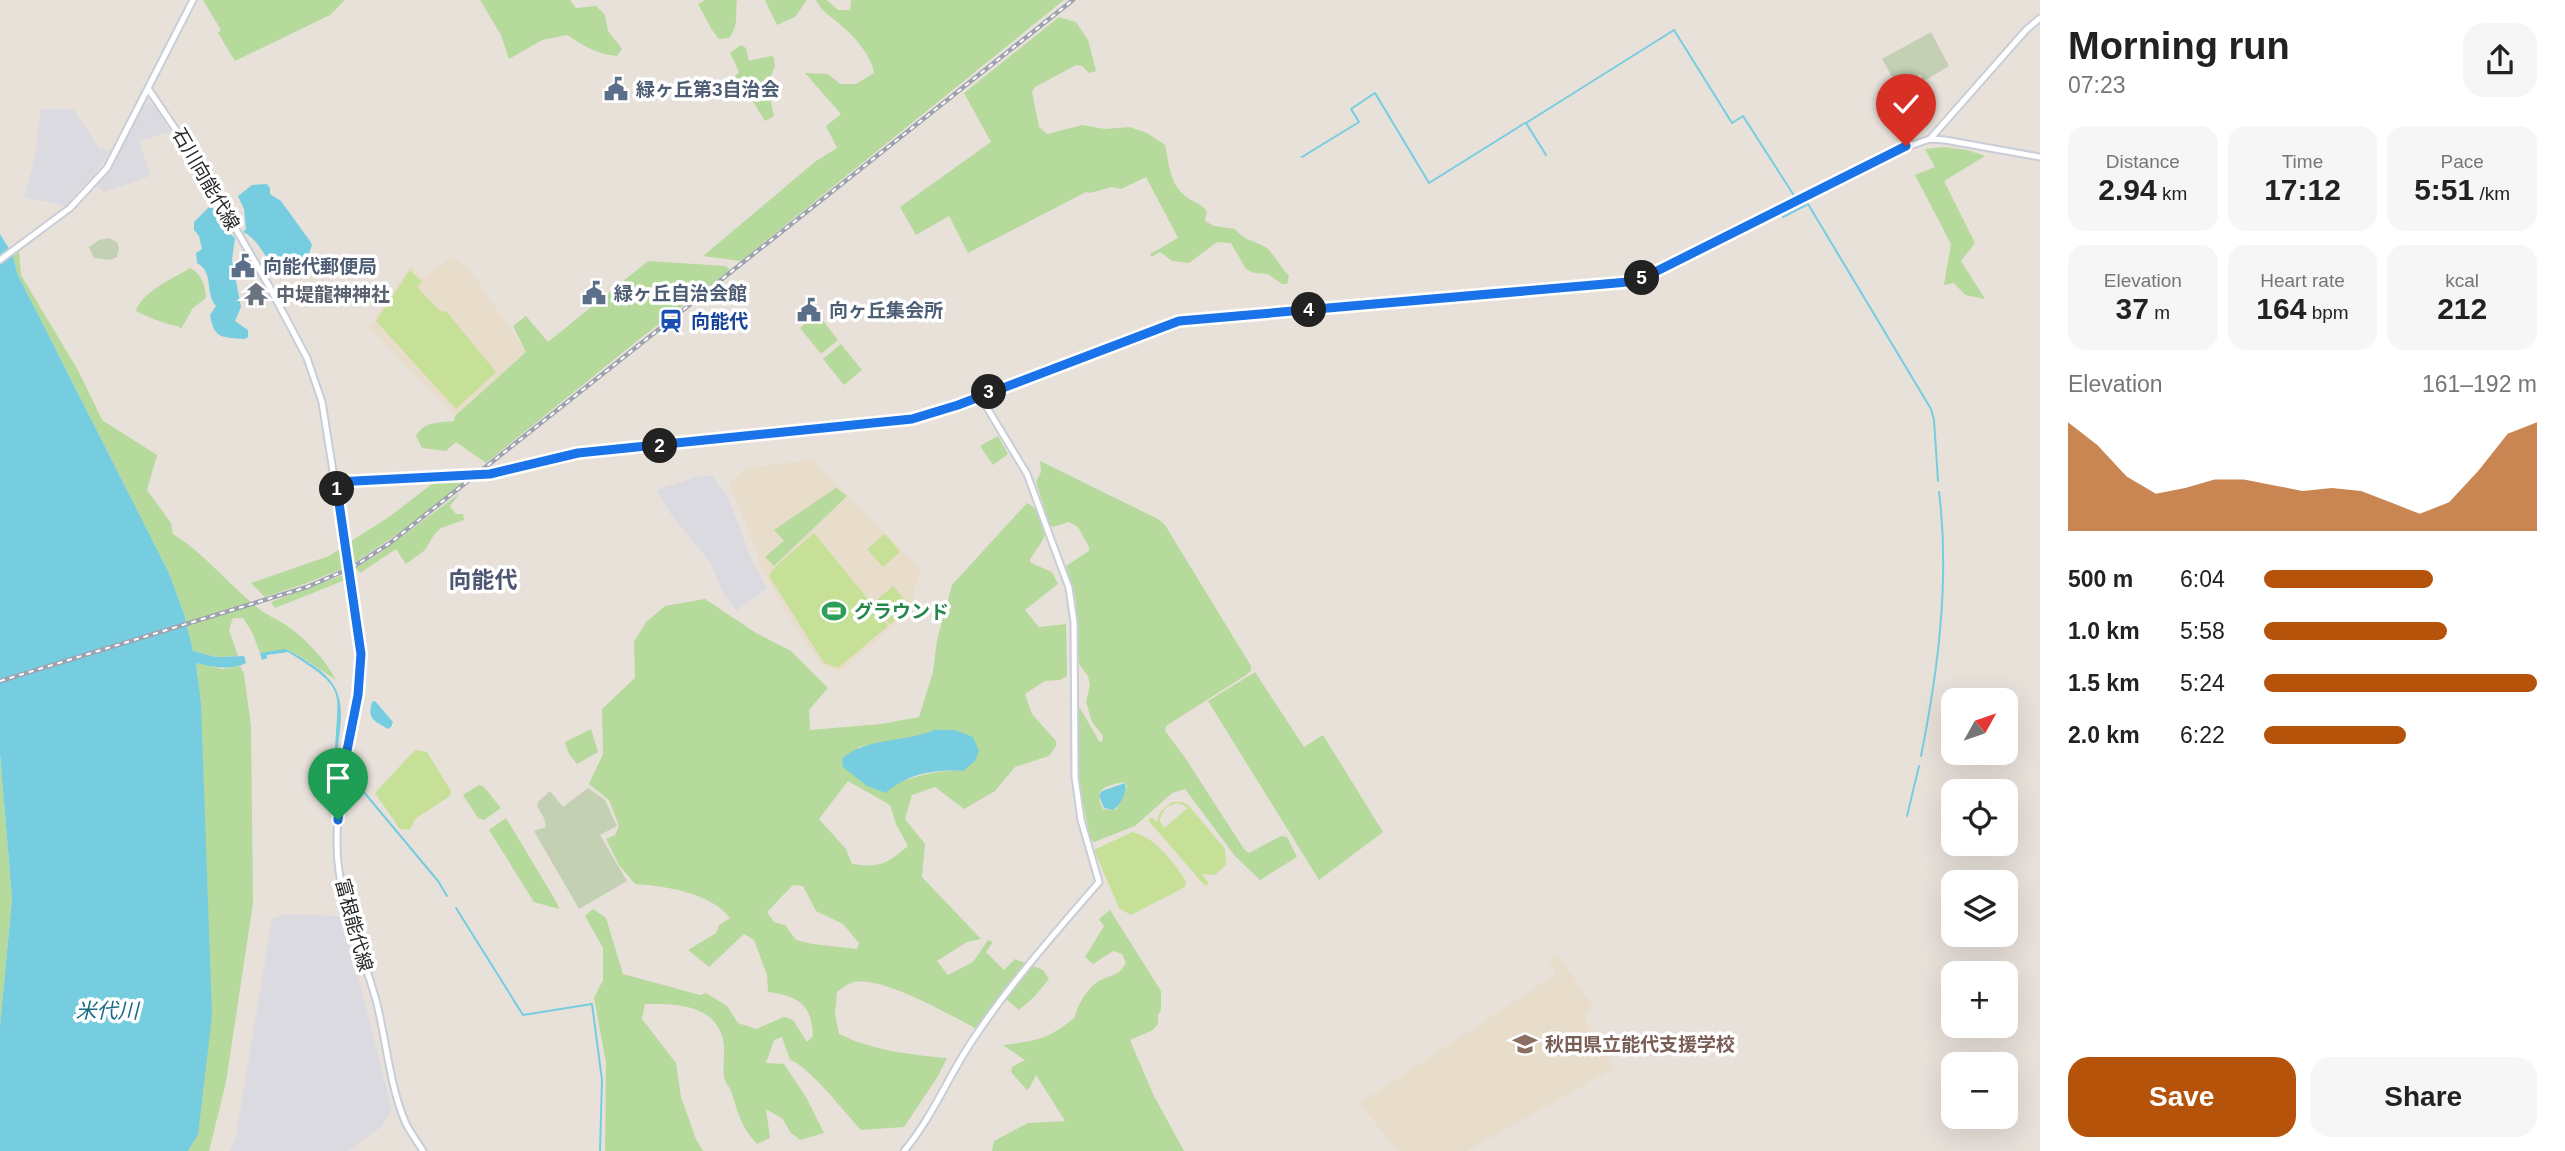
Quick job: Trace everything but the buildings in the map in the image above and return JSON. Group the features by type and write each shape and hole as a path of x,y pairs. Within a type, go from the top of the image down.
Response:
{"main road":[{"path":"0,260 70,208 107,167 193,0"},
{"path":"1930,139 2026,30 2040,18"},
{"name":"石川向能代線","path":"149,90 191,152 269,286 307,358 323,402 336,482"},
{"path":"336,482 490,474 578,453 906,421 958,405 1179,321 1628,282 1647,276 1895,151 1930,139 2040,157"},
{"path":"904,1151 917,1136 974,1038 1019,977 1099,882 1081,820 1075,776 1074,622 1069,588 1027,474 980,396"},
{"name":"富根能代線","path":"336,482 361,654 342,776 337,847 340,872 375,999 404,1120 422,1150"}],"shaded area":[{"path":"149,103 155,106 170,132 139,141 150,176 103,192 96,184 144,106"},
{"path":"41,109 73,109 99,148 111,150 96,172 65,206 24,197 35,158"},
{"path":"452,257 470,270 526,352 455,416 369,327 411,265 423,278"},
{"path":"813,460 922,570 914,590 912,609 842,671 823,667 794,625 761,567 730,483 745,468"},
{"path":"713,475 718,486 726,492 752,561 767,588 736,611 724,594 710,562 672,516 656,490 696,477"},
{"path":"285,914 341,916 345,925 392,1110 382,1126 349,1151 230,1151 236,1136 272,919"},
{"name":"秋田県立能代支援学校","path":"1558,955 1593,1007 1585,1013 1586,1021 1614,1068 1467,1151 1397,1151 1360,1103 1556,974 1548,960"}],"green space":[{"path":"203,0 345,0 330,15 235,61"},
{"path":"480,0 570,0 576,8 596,6 605,15 608,31 622,49 617,56 603,53 567,35 542,40 509,59 501,35"},
{"path":"705,0 737,0 735,25 729,38 719,39 712,30 698,4"},
{"path":"765,0 807,0 795,17 777,25"},
{"path":"816,0 827,0 838,10 850,10 851,0 1064,0 741,261 703,256 816,161 837,148 826,126 841,114 805,73 828,74 840,84 856,84 874,73 870,60 858,42 825,12"},
{"path":"1059,17 1076,22 1088,40 1096,71 1089,73 1082,66 1076,65 1035,87 1032,92 1039,127 1047,134 1082,125 1105,129 1130,127 1147,133 1165,145 1175,184 1186,197 1207,211 1205,221 1214,226 1235,229 1244,237 1268,249 1289,276 1287,284 1282,284 1268,274 1254,273 1246,269 1231,243 1217,242 1189,263 1172,261 1160,252 1152,257 1150,254 1178,238 1146,177 1121,189 1112,187 1086,192 968,253 949,216 916,235 900,207 991,142 964,93"},
{"path":"1931,32 1949,66 1924,81 1920,74 1898,87 1882,59"},
{"path":"741,45 746,48 749,61 774,57 775,67 770,79 770,91 774,116 765,121 750,97 737,102 725,87 739,72 730,53"},
{"path":"1944,147 1985,156 1944,181 1975,243 1961,261 1985,299 1965,295 1954,283 1944,285 1951,244 1915,175 1935,167 1925,149"},
{"path":"109,238 117,242 117,257 110,260 94,258 89,247 99,240"},
{"path":"19,250 21,275 79,372 102,420 157,455 147,490 171,523 173,534 196,551 264,613 301,637 321,657 336,680 295,653 260,653 243,618 233,618 229,630 238,656 216,657 193,651 184,614 169,573 17,273 13,255"},
{"path":"648,261 726,266 730,270 486,463 456,442 446,451 422,448 416,436 419,431 432,424 454,421 455,416 526,352 513,326 526,316 548,342"},
{"path":"190,268 202,281 206,298 193,308 181,329 136,311 151,292"},
{"path":"410,270 422,282 417,287 440,311 447,312 496,372 456,409 376,321"},
{"path":"818,314 838,340 821,354 800,328"},
{"path":"841,344 862,370 844,385 823,359"},
{"path":"998,436 1008,454 993,465 980,446"},
{"path":"1040,461 1158,519 1165,525 1251,666 1251,671 1246,675 1166,726 1165,731 1244,849 1249,853 1281,836 1287,837 1297,857 1260,880 1235,856 1185,789 1172,793 1135,826 1094,842 1090,839 1079,782 1077,710 1080,708 1099,741 1102,742 1103,736 1092,722 1086,702 1090,685 1088,676 1079,664 1076,600 1066,566 1089,551 1089,547 1078,527 1069,522 1053,527 1050,525 1036,482 1041,472","holes":["1125,782 1127,786 1116,810 1103,809 1099,796 1103,789"]},
{"path":"436,481 467,481 405,529 354,563 348,543 389,517"},
{"path":"836,488 847,496 774,566 765,557 784,541 774,530"},
{"path":"460,493 450,506 456,514 463,514 464,520 441,528 425,550 406,564 396,549 360,573 356,568 380,553"},
{"path":"1027,503 1037,511 1043,520 1045,533 1030,560 1031,563 1052,572 1058,584 1025,610 1039,627 1066,624 1067,676 1060,680 1045,681 1025,694 1032,714 1056,741 1056,746 1049,756 1015,767 995,791 964,809 935,787 912,795 905,819 925,844 922,877 981,939 967,942 937,961 948,975 973,962 988,940 993,942 986,952 1004,970 1015,959 1043,970 1049,979 1019,1010 1007,1000 975,1028 896,989 863,982 847,985 837,992 835,1014 839,1034 892,1051 947,1058 938,1076 904,1127 861,1130 807,1071 790,1060 782,1037 774,1040 766,1063 784,1064 806,1097 824,1133 800,1140 790,1132 783,1119 766,1109 770,1138 757,1144 738,1113 725,1080 724,1044 715,1023 708,1016 689,1007 645,1004 642,1019 676,1063 681,1097 703,1151 605,1151 606,1063 594,998 603,980 603,948 585,916 593,909 606,918 623,974 700,995 706,993 727,1006 738,1023 756,1029 784,1017 793,1020 807,1042 813,1036 810,1016 801,1004 788,996 768,992 767,975 754,940 744,934 709,967 688,950 716,933 719,925 730,918 722,909 687,892 635,884 619,865 606,839 615,835 619,826 609,800 589,784 603,754 602,709 635,678 634,642 646,622 665,606 705,599 756,633 791,651 828,688 809,710 810,730 881,724 919,717 933,672 937,640 952,585","holes":["934,730 963,770 930,774 897,783 858,747 916,738","848,781 890,805 896,824 908,846 894,857 876,865 852,864 846,849 819,819","793,885 803,886 816,911 843,924 859,943 857,949 796,940 785,925 774,922 767,912"]},
{"name":"グラウンド","path":"814,533 872,604 893,586 910,606 890,624 880,614 888,626 838,668 824,663 769,576 774,568"},
{"path":"885,534 900,552 883,567 867,549"},
{"path":"340,549 344,568 307,583 265,597 251,583 329,556"},
{"path":"343,575 345,580 275,608 271,602"},
{"path":"196,663 222,669 240,666 244,674 251,726 253,903 226,1082 209,1151 188,1151 198,1135"},
{"path":"1255,672 1304,747 1323,735 1383,832 1319,880 1208,701"},
{"path":"591,729 598,752 577,764 569,754 565,742"},
{"path":"415,750 427,752 451,791 450,796 415,819 410,830 400,829 375,793"},
{"path":"0,754 12,898 0,1027"},
{"path":"479,785 484,787 501,808 484,820 478,818 463,795"},
{"path":"588,788 605,800 617,826 600,835 627,881 579,909 534,831 546,827 537,806 550,791 563,807"},
{"path":"1172,802 1183,802 1225,849 1226,865 1215,875 1202,874 1209,883 1205,886 1148,820 1152,817 1157,822 1160,812","holes":["1178,803 1188,808 1164,828 1160,821 1166,809"]},
{"path":"506,818 559,909 534,902 489,830"},
{"path":"1132,832 1156,845 1186,882 1185,887 1131,915 1119,908 1094,850"},
{"path":"1110,910 1161,991 1158,1024 1153,1030 1130,1040 1153,1094 1184,1151 992,1151 994,1141 1028,1123 1065,1121 1036,1075 1027,1090 1011,1072 1012,1067 1025,1060 1003,1045 1034,1040 1058,1030 1075,1017 1089,989 1098,981 1121,970 1126,963 1122,954 1113,951 1093,964 1085,957 1104,926 1099,919"}],"water":[{"path":"267,184 270,194 281,201 312,245 302,273 281,271 257,243 243,232 246,229 244,209 238,196 252,185"},
{"path":"209,207 216,209 228,232 235,238 232,260 241,307 235,321 248,330 248,337 245,339 221,336 212,323 210,315 216,306 210,295 206,272 197,263 196,253 202,249 199,236 194,230 194,222"},
{"name":"米代川","path":"0,234 13,255 17,273 169,573 184,614 193,651 216,657 244,656 246,663 228,668 196,663 201,704 212,1015 198,1135 188,1151 0,1151 0,1027 12,898 0,754"},
{"path":"285,649 325,675 338,695 341,717 337,756 336,693 322,675 288,652 267,655 267,658 262,660 260,653"},
{"path":"375,701 393,722 388,729 371,716 372,702"},
{"path":"934,730 955,730 973,737 979,751 975,761 963,771 931,772 912,777 886,793 867,786 843,767 842,759 862,747"},
{"path":"1125,783 1124,794 1118,805 1113,810 1104,808 1099,796 1102,791"}],"waterway":[{"path":"1546,155 1526,123 1674,30 1732,123 1743,116 1795,197"},
{"path":"1302,157 1359,122 1351,109 1375,93 1429,183 1525,123"},
{"path":"1783,217 1808,204 1931,409 1938,481"},
{"path":"1921,756 1933,691 1943,591 1939,492"},
{"path":"1907,816 1919,766"},
{"path":"353,779 438,881 447,896"},
{"path":"456,908 523,1015 592,1004 602,1080 600,1151"}],"railway":[{"path":"0,681 307,587 353,567 390,543 1073,0"}],"place":[{"name":"緑ヶ丘第3自治会","path":"616,89"},
{"name":"向能代郵便局","path":"243,266"},
{"name":"緑ヶ丘自治会館","path":"594,293"},
{"name":"中堤龍神神社","path":"256,294"},
{"name":"向ヶ丘集会所","path":"809,310"},
{"name":"向能代","path":"671,321"},
{"name":"グラウンド","path":"834,611"},
{"name":"秋田県立能代支援学校","path":"1525,1044"}],"district":[{"name":"向能代","path":"483,580"}],"route":[{"path":"338,820 342,776 358,695 361,654 336,482 490,474 578,453 912,419 958,405 1179,321 1621,284 1647,276 1906,146"}]}
